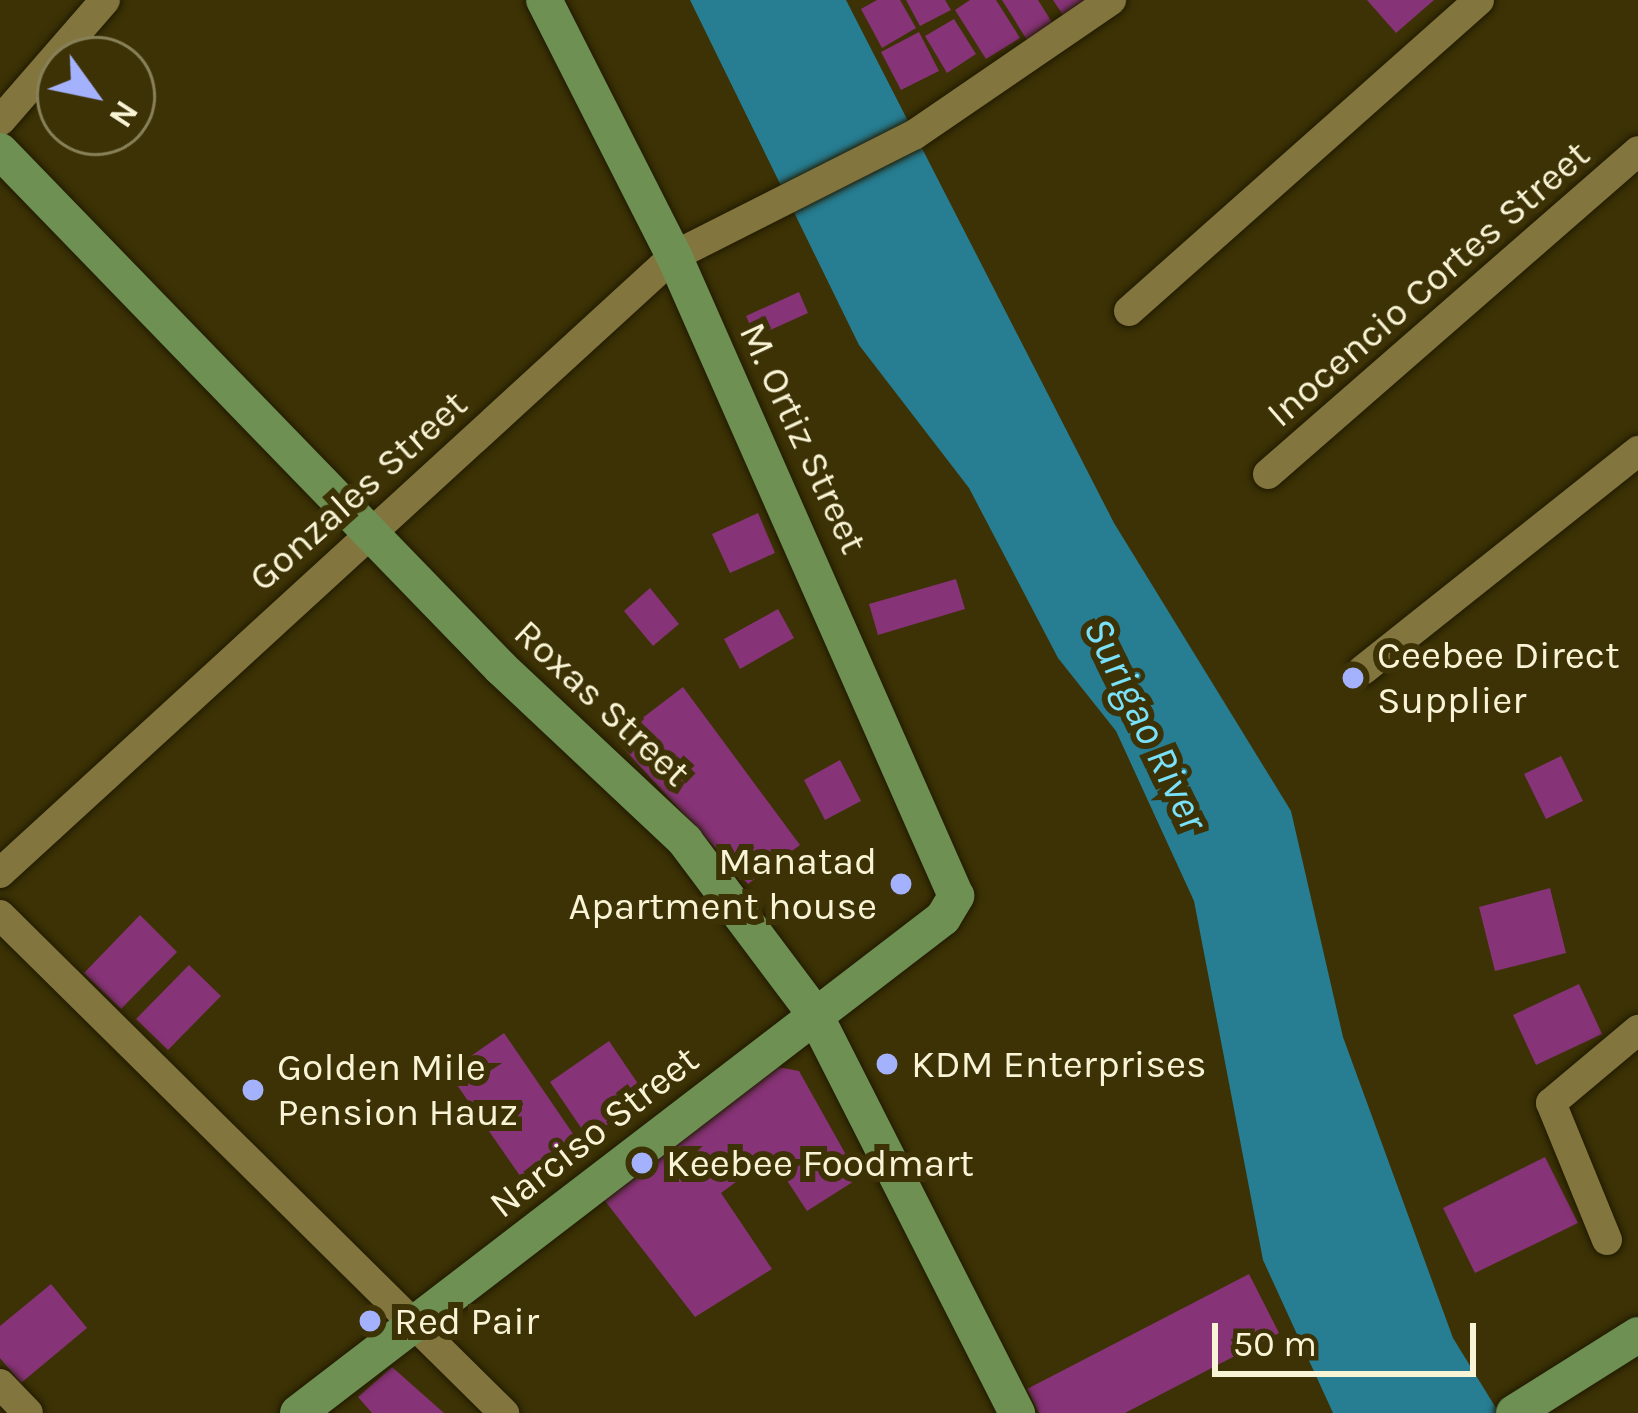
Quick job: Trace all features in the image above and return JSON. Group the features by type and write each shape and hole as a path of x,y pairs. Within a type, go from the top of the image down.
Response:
{"street":[{"path":"0,121 105,0"},
{"name":"M. Ortiz Street","path":"544,0 674,256 956,878 944,918"},
{"name":"Gonzales Street","path":"0,873 674,256 914,135 1111,0"},
{"path":"1129,311 1479,0"},
{"name":"Roxas Street","path":"0,151 370,533 636,784 814,1013 1017,1413"},
{"name":"Inocencio Cortes Street","path":"1268,474 1638,151"},
{"path":"1363,670 1638,451"},
{"path":"0,915 503,1413"},
{"name":"Narciso Street","path":"298,1413 418,1326 814,1013 944,918"},
{"path":"1607,1240 1550,1103 1638,1030"},
{"path":"1521,1409 1638,1335"},
{"path":"0,1384 28,1413"}],"water":[{"name":"Surigao River","path":"690,0 846,0 1114,523 1291,811 1343,1037 1453,1338 1499,1413 1333,1413 1263,1260 1194,901 1116,731 1058,658 969,488 859,345"}],"building":[{"path":"877,0 900,0 916,28 882,48 861,9"},
{"path":"906,0 945,0 951,10 920,26"},
{"path":"970,0 996,0 1020,38 986,59 955,10"},
{"path":"1002,0 1038,0 1058,32 1032,48"},
{"path":"1053,0 1085,0 1063,15"},
{"path":"1367,0 1434,0 1396,33"},
{"path":"954,19 976,54 947,73 925,36"},
{"path":"919,32 939,71 901,90 881,52"},
{"path":"799,292 808,313 755,337 746,316"},
{"path":"758,513 775,553 730,573 712,534"},
{"path":"956,579 965,609 878,635 869,604"},
{"path":"650,588 679,624 653,646 624,611"},
{"path":"778,609 794,638 740,669 724,639"},
{"path":"683,687 800,845 748,884 615,739"},
{"path":"1561,756 1583,801 1546,819 1524,774"},
{"path":"840,760 861,801 825,820 804,780"},
{"path":"1550,888 1566,953 1495,971 1479,907"},
{"path":"140,915 177,952 121,1009 84,973"},
{"path":"189,965 221,996 168,1050 136,1019"},
{"path":"1579,984 1602,1034 1536,1065 1513,1015"},
{"path":"504,1033 580,1144 525,1183 448,1072"},
{"path":"609,1041 647,1097 588,1138 550,1082"},
{"path":"778,1067 799,1071 859,1178 807,1211 771,1156 721,1193 772,1269 695,1317 602,1197"},
{"path":"1545,1157 1578,1223 1475,1273 1443,1208"},
{"path":"1249,1274 1279,1333 1125,1413 1039,1413 1027,1389"},
{"path":"51,1284 87,1328 21,1383 0,1358 0,1326"},
{"path":"392,1367 444,1413 372,1413 358,1397"}],"place":[{"name":"Ceebee Direct Supplier","path":"1353,678"},
{"name":"Manatad Apartment house","path":"901,884"},
{"name":"KDM Enterprises","path":"887,1064"},
{"name":"Golden Mile Pension Hauz","path":"253,1090"},
{"name":"Keebee Foodmart","path":"642,1163"},
{"name":"Red Pair","path":"370,1321"}]}
